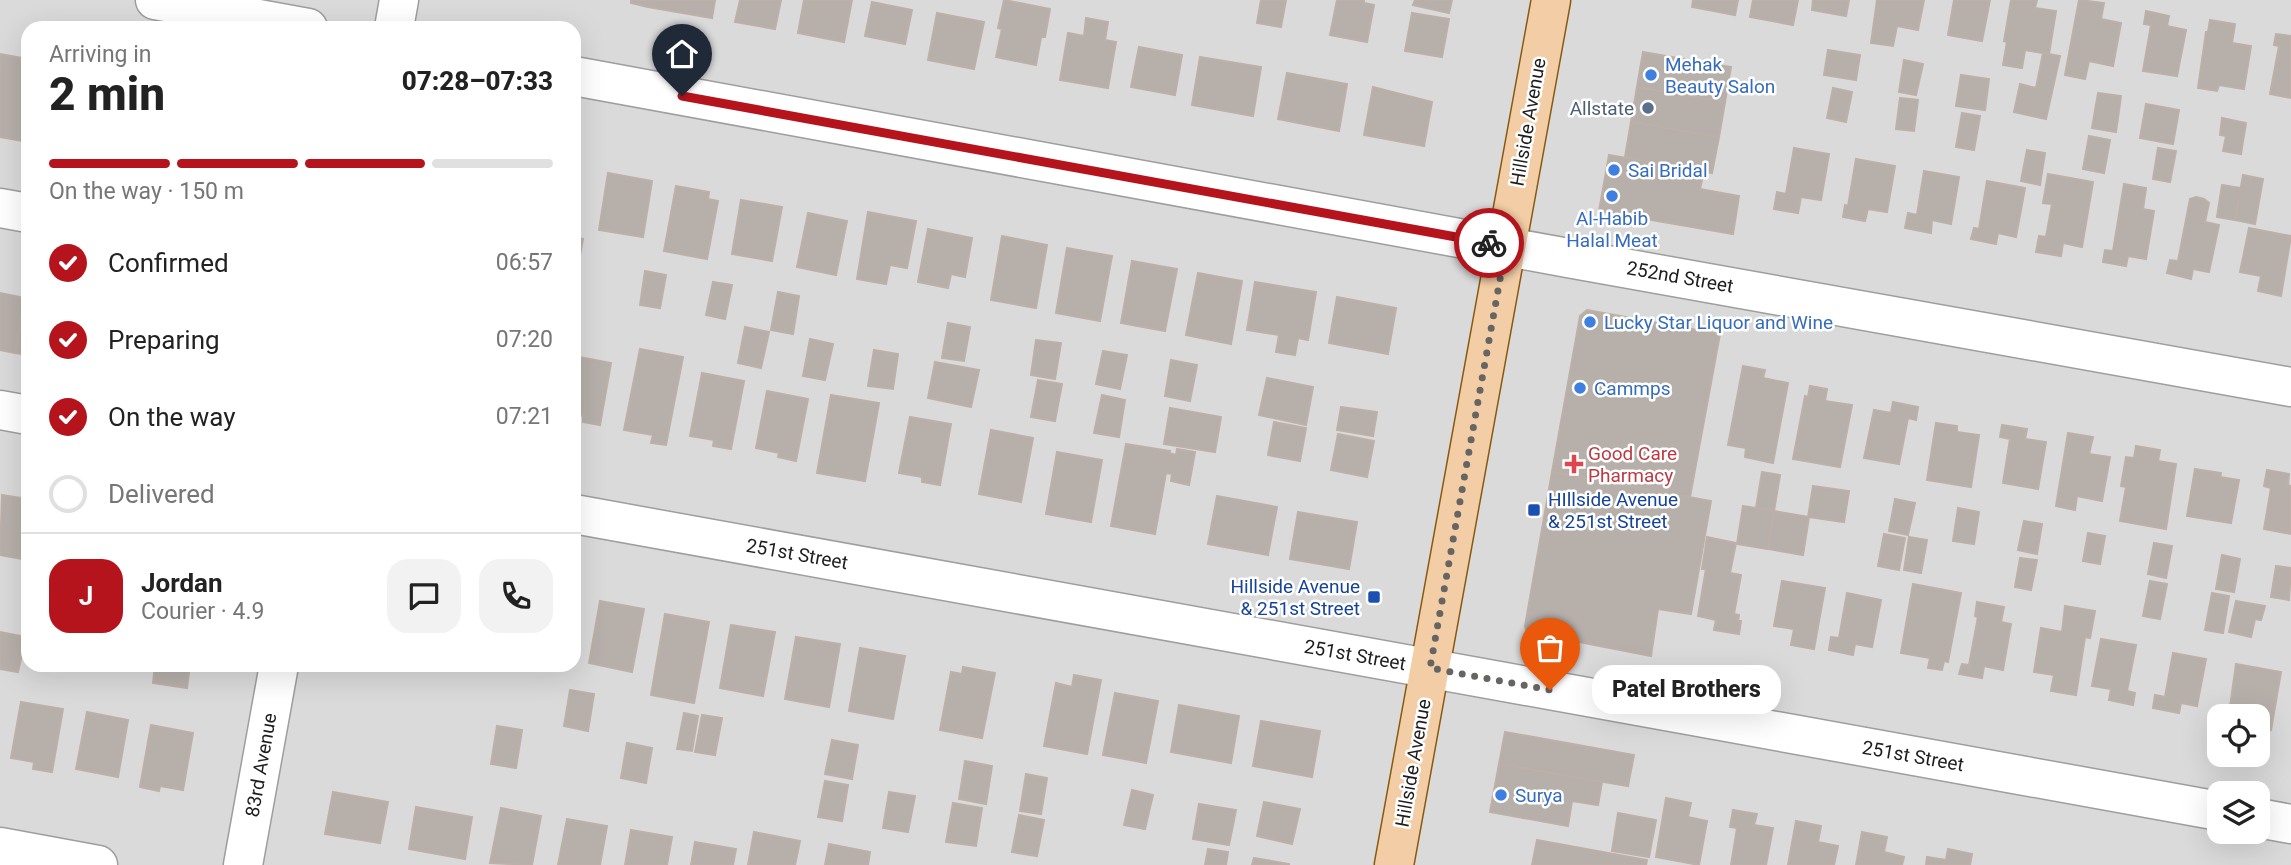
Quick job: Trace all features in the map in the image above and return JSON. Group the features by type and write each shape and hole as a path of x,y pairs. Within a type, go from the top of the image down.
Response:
{"main road":[{"name":"Hillside Avenue","path":"1394,865 1550,0"}],"street":[{"path":"156,0 270,21"},
{"path":"395,21 399,0"},
{"name":"252nd Street","path":"581,77 2291,387"},
{"path":"0,208 21,212"},
{"path":"0,410 21,414"},
{"name":"251st Street","path":"581,515 2207,809"},
{"name":"83rd Avenue","path":"243,865 278,672"},
{"path":"2270,820 2291,824"},
{"path":"0,847 99,865"}],"shaded area":[{"path":"0,0 2291,0 2291,865 0,865"}],"building":[{"path":"631,0 715,0 712,18 648,7 631,3"},
{"path":"740,0 781,0 775,29 735,22"},
{"path":"804,0 852,0 844,42 798,33"},
{"path":"1004,0 1050,9 1036,65 996,57"},
{"path":"1261,0 1286,0 1281,27 1257,23"},
{"path":"1337,0 1364,0 1364,3 1374,5 1367,42 1330,35"},
{"path":"1415,0 1452,0 1449,13 1413,5"},
{"path":"1693,0 1738,0 1735,15 1692,7"},
{"path":"1753,0 1798,0 1793,25 1750,17"},
{"path":"1813,0 1849,0 1846,16 1812,10"},
{"path":"1877,0 1924,0 1918,30 1897,26 1893,46 1871,43"},
{"path":"1954,0 1990,0 1982,41 1948,35"},
{"path":"2011,0 2037,0 2035,8 2056,11 2049,54 2025,50 2022,68 2003,65"},
{"path":"2079,0 2104,3 2101,19 2121,23 2113,66 2089,61 2085,79 2065,75"},
{"path":"872,2 912,10 905,44 865,36"},
{"path":"2146,11 2169,16 2167,26 2186,30 2177,76 2143,71 2151,25 2144,24"},
{"path":"937,13 984,22 974,69 928,60"},
{"path":"1412,13 1449,19 1442,57 1405,51"},
{"path":"1086,18 1108,22 1105,40 1116,42 1108,88 1060,80 1068,33 1084,36"},
{"path":"2210,20 2235,24 2232,43 2251,46 2244,89 2219,85 2217,91 2198,88"},
{"path":"2276,34 2291,36 2291,98 2270,94 2279,46 2274,45"},
{"path":"1139,47 1182,55 1175,95 1131,87"},
{"path":"1828,50 1860,55 1856,80 1824,75"},
{"path":"1643,52 1731,67 1725,102 1637,87"},
{"path":"2043,53 2060,56 2046,119 2014,112 2020,84 2036,88"},
{"path":"0,54 21,58 21,141 0,137"},
{"path":"1200,57 1261,67 1253,116 1192,105"},
{"path":"1904,60 1923,64 1916,95 1899,92"},
{"path":"1287,73 1347,84 1339,131 1278,119"},
{"path":"1961,75 1989,79 1985,110 1956,106"},
{"path":"1373,87 1432,102 1424,146 1364,135"},
{"path":"1637,87 1725,102 1719,137 1631,122"},
{"path":"1833,88 1852,92 1846,122 1827,118"},
{"path":"2098,93 2121,96 2116,132 2092,128"},
{"path":"1900,98 1918,100 1914,131 1896,129"},
{"path":"2146,104 2179,110 2173,144 2140,138"},
{"path":"1962,113 1980,116 1974,150 1956,147"},
{"path":"2222,118 2246,123 2241,154 2223,151 2226,136 2220,135"},
{"path":"1631,122 1719,137 1712,173 1625,157"},
{"path":"2089,136 2110,140 2104,173 2083,169"},
{"path":"1794,148 1829,154 1821,200 1801,197 1798,213 1774,209 1777,192 1786,194"},
{"path":"2158,148 2176,151 2170,182 2153,179"},
{"path":"2027,150 2045,153 2040,185 2021,181"},
{"path":"1609,155 1704,171 1700,189 1739,196 1733,234 1599,211"},
{"path":"1856,159 1895,166 1887,212 1868,209 1865,221 1843,217 1845,205 1848,206"},
{"path":"1924,171 1959,177 1951,224 1932,220 1931,233 1905,228 1908,213 1917,215"},
{"path":"608,173 652,181 643,237 599,230"},
{"path":"2048,174 2093,182 2082,247 2063,243 2061,256 2036,252 2039,236 2046,237 2052,204 2043,203"},
{"path":"2243,175 2263,179 2255,224 2235,220"},
{"path":"1987,181 2025,188 2016,237 1998,233 1996,244 1971,239 1974,228 1979,229"},
{"path":"2124,184 2146,188 2143,209 2154,211 2146,259 2128,256 2126,266 2103,262 2105,250 2113,251"},
{"path":"2222,185 2241,188 2235,220 2217,217"},
{"path":"676,186 709,192 708,199 718,201 707,259 664,251"},
{"path":"2196,197 2209,203 2205,222 2219,225 2209,272 2193,269 2191,279 2167,273 2170,260 2178,261 2190,199"},
{"path":"741,200 782,207 772,261 732,254"},
{"path":"868,212 916,221 907,268 890,265 886,284 857,279"},
{"path":"808,213 847,221 836,275 797,267"},
{"path":"2249,228 2291,236 2281,296 2258,291 2261,276 2240,272"},
{"path":"928,229 972,238 965,277 951,274 948,288 918,282"},
{"path":"1002,236 1047,245 1036,308 991,300"},
{"path":"1067,248 1112,256 1100,321 1056,313"},
{"path":"1132,261 1177,269 1165,331 1121,323"},
{"path":"645,271 666,275 660,308 640,305"},
{"path":"1198,273 1242,281 1231,344 1186,335"},
{"path":"713,282 732,285 725,319 706,315"},
{"path":"1255,282 1316,292 1308,340 1298,338 1295,355 1276,352 1279,335 1247,330"},
{"path":"778,292 799,296 793,334 771,330"},
{"path":"0,293 21,297 21,320 15,353 0,350"},
{"path":"1337,297 1396,308 1388,354 1329,343"},
{"path":"1587,310 1720,334 1690,497 1552,472 1580,316"},
{"path":"21,320 21,354 15,353"},
{"path":"948,323 970,327 964,361 942,358"},
{"path":"745,327 769,332 761,368 738,363"},
{"path":"810,339 833,344 825,380 803,376"},
{"path":"1036,340 1061,343 1055,379 1031,375"},
{"path":"640,349 683,357 666,445 651,443 653,435 624,430"},
{"path":"874,350 898,354 893,389 868,386"},
{"path":"1103,351 1127,355 1120,389 1096,384"},
{"path":"581,357 611,363 600,425 583,422"},
{"path":"1171,360 1197,365 1190,401 1165,396"},
{"path":"935,362 979,370 971,407 928,398"},
{"path":"1743,366 1765,370 1763,378 1788,383 1773,463 1745,457 1746,448 1728,445"},
{"path":"702,373 744,381 731,449 713,446 714,440 690,436"},
{"path":"1267,378 1313,387 1306,425 1259,415"},
{"path":"1038,380 1062,384 1055,421 1031,417"},
{"path":"1810,386 1827,389 1825,401 1852,405 1840,467 1793,459 1805,396 1808,397"},
{"path":"767,391 808,399 796,461 778,457 779,453 756,448"},
{"path":"831,395 879,403 865,481 817,473"},
{"path":"1102,395 1125,400 1119,437 1094,433"},
{"path":"1893,402 1918,407 1916,420 1908,418 1899,464 1864,458 1874,410 1891,413"},
{"path":"1341,407 1377,412 1373,436 1337,430"},
{"path":"1170,408 1221,417 1215,452 1164,444"},
{"path":"910,417 951,424 940,485 922,482 922,477 899,473"},
{"path":"1274,422 1306,428 1300,461 1268,455"},
{"path":"1936,423 1957,426 1957,432 1979,435 1971,487 1927,480"},
{"path":"2002,425 2027,429 2025,439 2046,442 2038,489 2003,483 2010,439 2000,437"},
{"path":"991,430 1033,438 1021,502 979,494"},
{"path":"2068,433 2093,437 2089,454 2110,457 2102,501 2077,496 2075,510 2056,506"},
{"path":"1338,434 1374,441 1367,477 1331,470"},
{"path":"1126,444 1170,451 1169,453 1176,455 1177,449 1195,452 1189,485 1171,481 1172,474 1166,473 1155,534 1111,526"},
{"path":"2136,446 2160,450 2158,461 2176,464 2166,529 2120,521 2126,487 2121,486 2126,457 2134,458"},
{"path":"1057,452 1102,460 1091,522 1046,514"},
{"path":"2195,469 2221,473 2220,477 2239,480 2231,523 2187,516"},
{"path":"2267,470 2289,474 2291,534 2264,529 2271,488 2264,486"},
{"path":"1552,472 1711,501 1691,614 1658,609 1651,656 1527,632 1525,626"},
{"path":"1762,472 1780,475 1774,511 1756,508"},
{"path":"1813,486 1849,491 1844,522 1808,517"},
{"path":"2,495 21,498 21,559 0,555"},
{"path":"1217,496 1277,507 1268,555 1208,544"},
{"path":"1895,499 1915,503 1908,535 1889,531"},
{"path":"1743,506 1774,511 1768,549 1737,544"},
{"path":"1958,508 1979,512 1974,544 1953,541"},
{"path":"1774,511 1809,517 1803,555 1768,549"},
{"path":"1298,512 1357,522 1349,569 1290,559"},
{"path":"2024,521 2042,524 2037,554 2018,550"},
{"path":"2088,533 2105,536 2100,564 2083,561"},
{"path":"1884,534 1905,538 1899,570 1878,566"},
{"path":"1707,537 1736,543 1730,573 1741,575 1734,614 1739,615 1738,621 1741,621 1739,634 1714,630 1716,620 1698,616 1706,569 1702,569"},
{"path":"1909,537 1927,540 1921,573 1904,570"},
{"path":"2154,543 2172,546 2166,578 2148,574"},
{"path":"2222,555 2240,559 2234,592 2216,589"},
{"path":"2020,558 2037,560 2031,590 2015,587"},
{"path":"2276,566 2291,568 2289,600 2271,597"},
{"path":"1782,581 1825,588 1814,649 1791,645 1794,629 1774,626"},
{"path":"2150,581 2167,584 2160,619 2143,616"},
{"path":"1913,584 1961,593 1948,662 1944,661 1942,670 1928,668 1930,658 1901,653"},
{"path":"1847,593 1881,600 1872,647 1855,644 1853,655 1829,650 1831,637 1839,638"},
{"path":"2212,593 2229,596 2223,633 2205,630"},
{"path":"600,601 644,609 632,672 589,663"},
{"path":"2236,601 2265,606 2261,620 2255,619 2251,637 2229,632"},
{"path":"1977,602 2004,607 2001,622 2011,624 2003,670 1984,666 1982,678 1959,674 1962,664 1969,665 1978,617 1975,616"},
{"path":"2065,606 2095,611 2090,638 2085,637 2076,695 2051,691 2054,675 2034,672 2041,628 2062,632"},
{"path":"665,614 709,622 694,703 651,695"},
{"path":"731,625 775,632 763,696 720,688"},
{"path":"0,632 21,636 18,672 0,669"},
{"path":"796,637 840,644 829,707 785,699"},
{"path":"2101,639 2136,645 2127,691 2135,693 2133,705 2109,700 2111,689 2092,686"},
{"path":"860,648 905,656 893,719 849,711"},
{"path":"2173,653 2206,659 2197,706 2181,703 2179,713 2153,708 2155,695 2165,697"},
{"path":"2236,664 2281,672 2271,730 2270,704 2230,704"},
{"path":"963,667 995,673 982,738 940,730 951,672 962,674"},
{"path":"154,672 189,672 187,688 153,683"},
{"path":"1074,675 1101,680 1087,754 1044,746 1056,683 1072,687"},
{"path":"570,690 594,694 588,731 564,726"},
{"path":"1115,693 1158,701 1146,763 1103,755"},
{"path":"21,702 63,709 52,772 33,769 34,762 11,758"},
{"path":"1179,705 1239,716 1231,763 1171,752"},
{"path":"87,712 128,720 118,777 76,769"},
{"path":"684,713 698,716 692,751 677,749"},
{"path":"702,715 722,718 715,755 695,752"},
{"path":"1261,721 1320,731 1312,777 1253,766"},
{"path":"151,725 193,733 183,790 160,786 159,791 140,787"},
{"path":"497,726 522,730 516,768 491,764"},
{"path":"1505,732 1634,755 1628,786 1499,764"},
{"path":"832,740 858,745 852,779 825,774"},
{"path":"627,743 652,748 646,783 621,778"},
{"path":"965,761 992,766 986,804 959,799"},
{"path":"1499,764 1602,782 1598,805 1572,801 1568,826 1490,812"},
{"path":"1026,774 1047,778 1041,814 1020,811"},
{"path":"825,781 848,785 842,821 818,817"},
{"path":"1132,790 1153,795 1145,829 1124,825"},
{"path":"333,792 388,802 380,843 325,834"},
{"path":"889,792 915,796 908,832 883,828"},
{"path":"1666,798 1691,803 1688,817 1707,821 1699,865 1656,857"},
{"path":"1264,802 1300,809 1292,844 1257,836"},
{"path":"953,803 982,808 976,846 946,842"},
{"path":"1199,804 1236,810 1229,845 1193,839"},
{"path":"416,807 472,817 465,859 409,849"},
{"path":"501,808 541,816 532,865 490,863"},
{"path":"1733,810 1757,814 1754,825 1773,828 1766,865 1731,865 1737,828 1730,827"},
{"path":"1618,813 1656,820 1649,857 1612,851"},
{"path":"1019,815 1044,820 1037,856 1012,852"},
{"path":"567,819 607,826 600,865 558,865"},
{"path":"1796,821 1821,826 1818,842 1838,846 1834,865 1788,865"},
{"path":"631,830 672,837 667,865 625,865"},
{"path":"754,832 800,841 795,865 748,865"},
{"path":"1862,832 1887,837 1884,852 1904,857 1902,865 1856,865"},
{"path":"1537,840 1647,860 1646,865 1532,865"},
{"path":"695,842 736,849 733,865 691,865"},
{"path":"829,844 870,852 868,865 825,865"},
{"path":"1208,849 1228,852 1226,865 1205,865"},
{"path":"1948,849 1972,854 1970,865 1926,865 1927,857 1946,860"},
{"path":"1254,858 1289,864 1289,865 1252,865"}],"way so far":[{"path":"1489,243 1506,246 1430,668 1550,690"}],"place":[{"name":"Mehak Beauty Salon","path":"1651,75"},
{"name":"Allstate","path":"1648,108"},
{"name":"Sai Bridal","path":"1614,170"},
{"name":"Al-Habib Halal Meat","path":"1612,196"},
{"name":"Lucky Star Liquor and Wine","path":"1590,322"},
{"name":"Cammps","path":"1580,388"},
{"name":"Good Care Pharmacy","path":"1574,464"},
{"name":"HIllside Avenue & 251st Street","path":"1534,510"},
{"name":"Hillside Avenue & 251st Street","path":"1374,597"},
{"name":"Patel Brothers","path":"1550,690"},
{"name":"Surya","path":"1501,795"}],"route":[{"path":"682,96 1489,243"}]}
